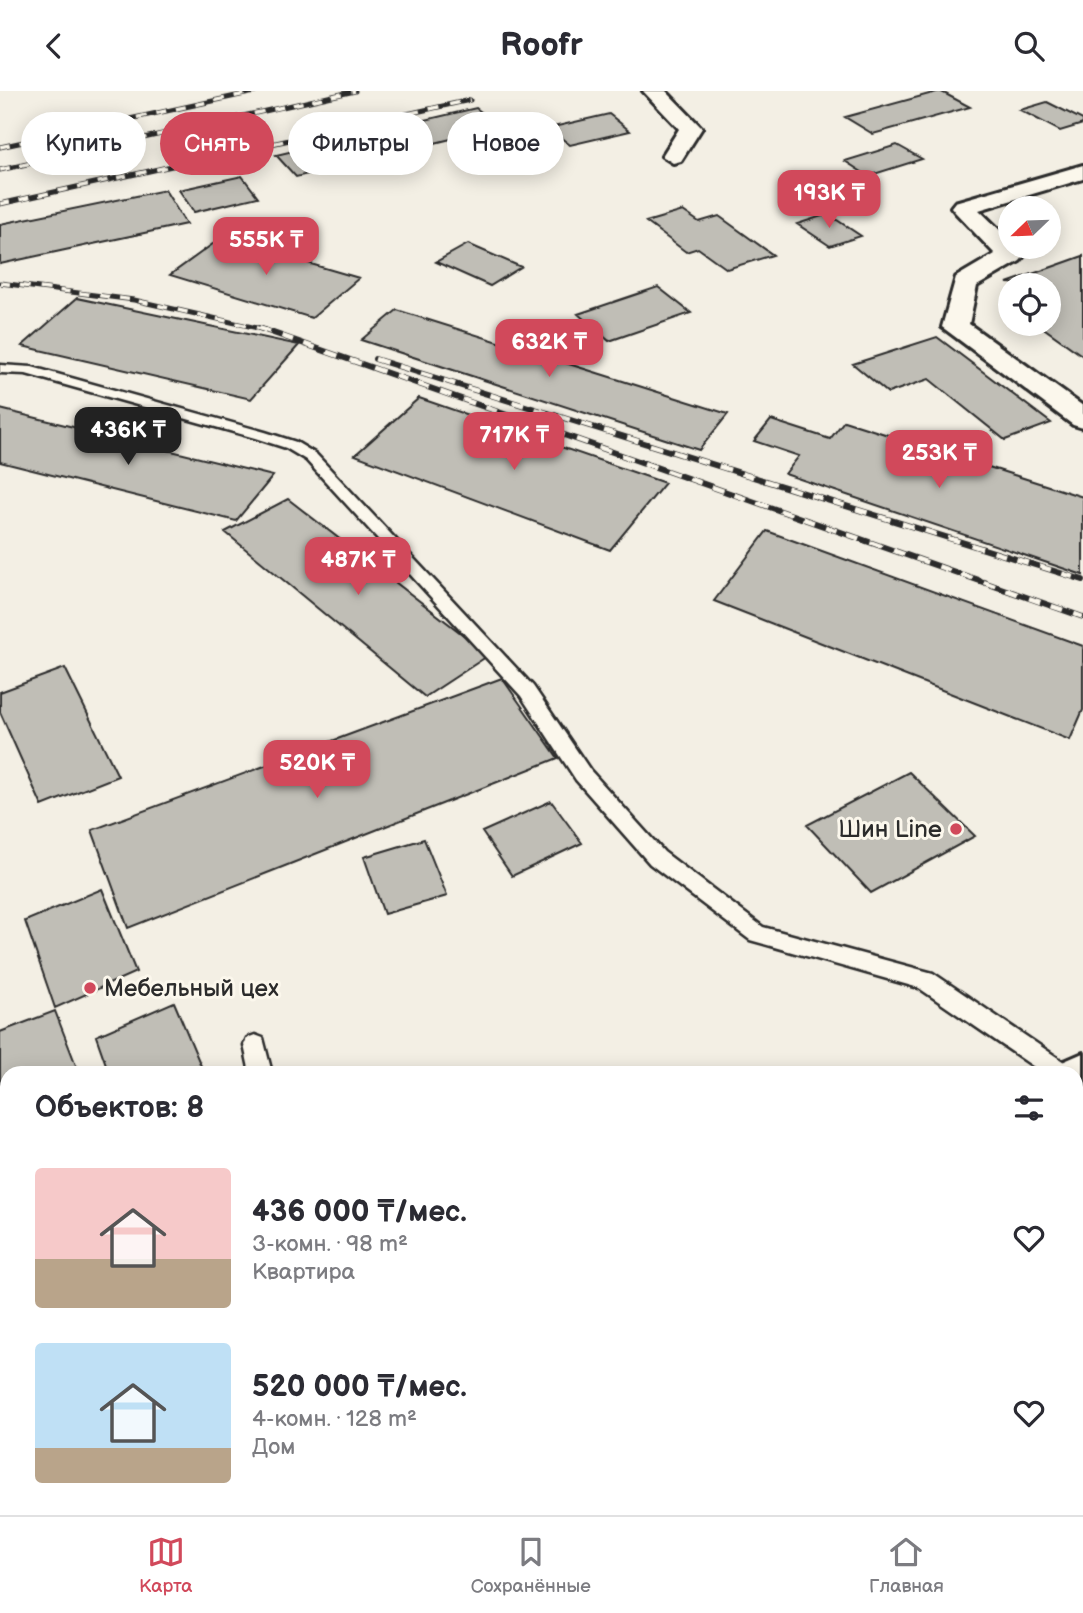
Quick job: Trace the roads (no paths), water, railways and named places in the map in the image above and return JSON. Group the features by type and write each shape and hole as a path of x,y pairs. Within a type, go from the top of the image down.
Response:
{"street":[{"path":"654,91 691,128 673,156"},
{"path":"1083,172 964,207 1011,256 965,282 955,327 1083,419"}],"lane":[{"path":"0,369 27,370 260,435 291,445 311,457 527,691 583,775 657,858 757,933 925,980 1052,1066"},
{"path":"255,1045 260,1066"}],"railway":[{"path":"0,147 259,91"},
{"path":"0,170 355,91"},
{"path":"0,204 470,100"},
{"path":"0,283 134,300 262,329"},
{"path":"262,329 1083,617"},
{"path":"375,359 1083,580"}],"place":[{"name":"Шин Line","path":"956,829"},
{"name":"Мебельный цех","path":"90,988"}]}
